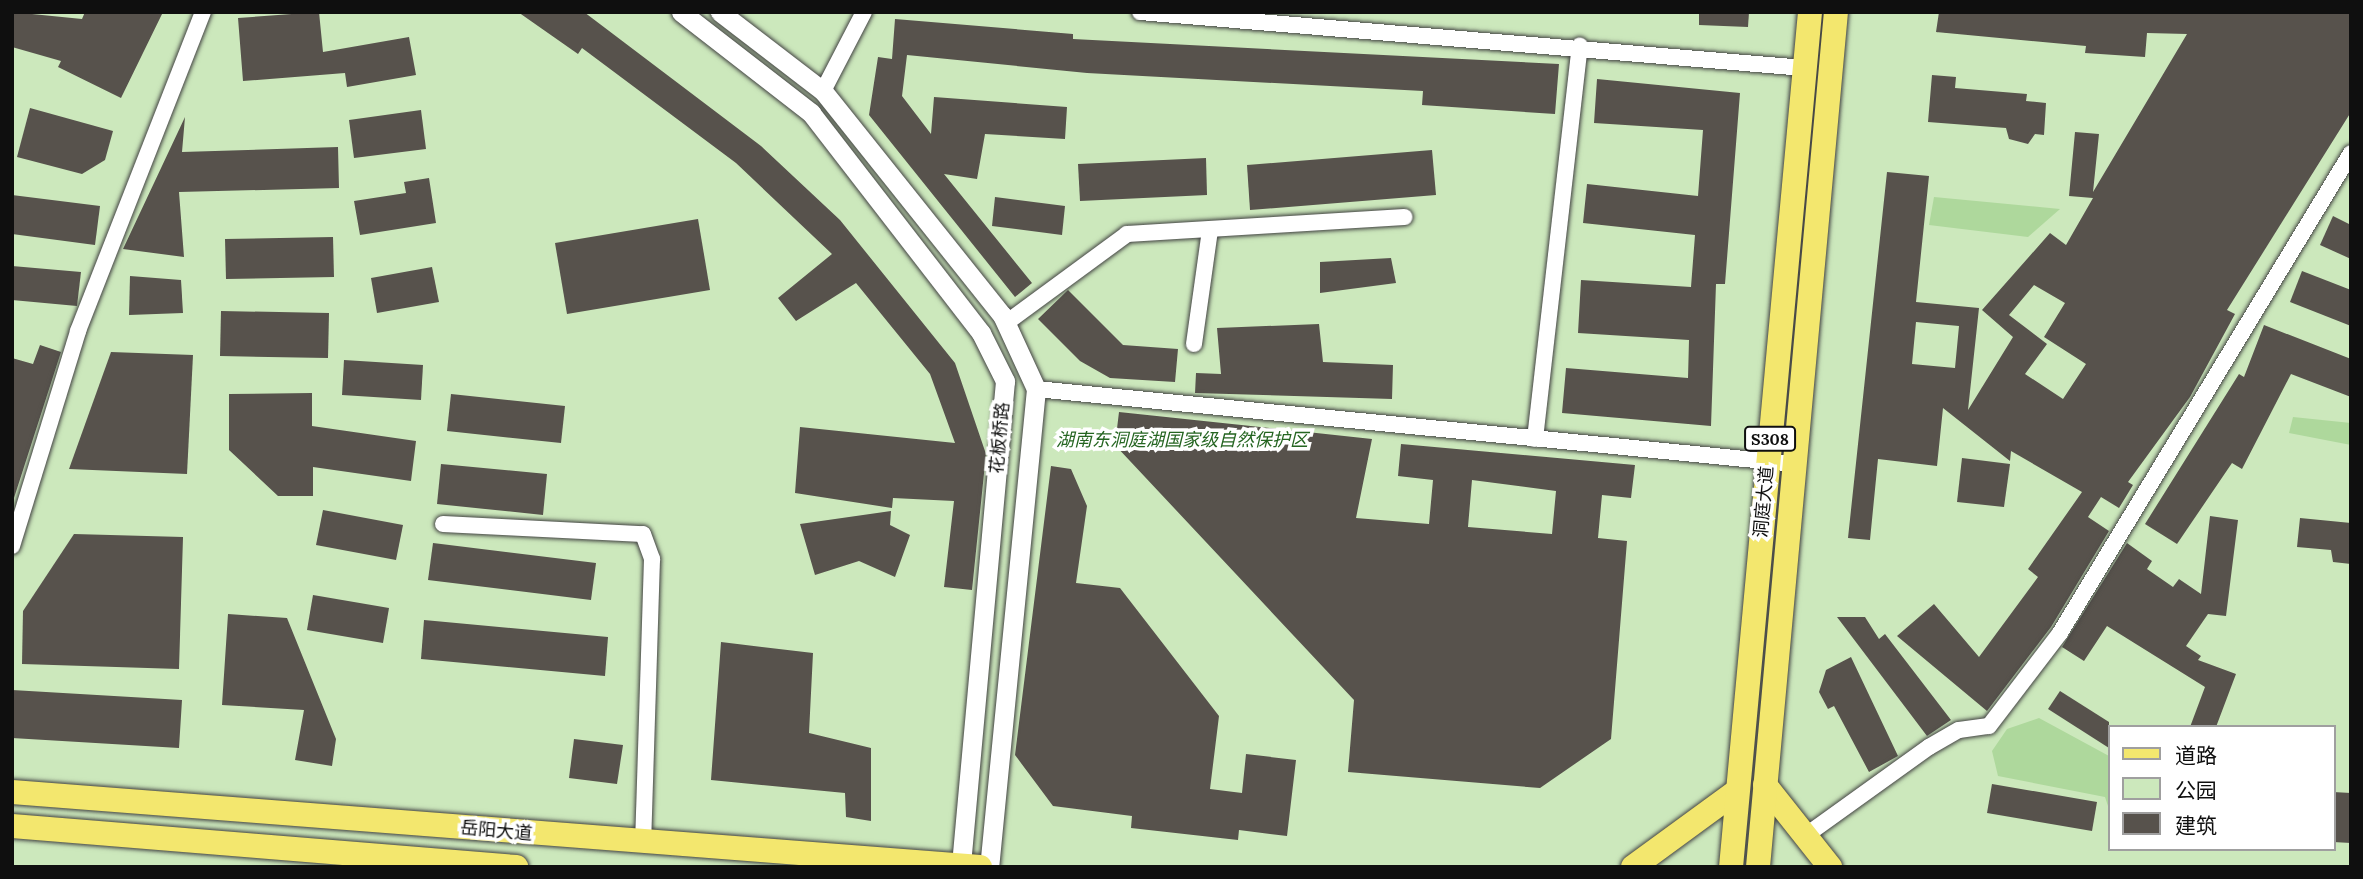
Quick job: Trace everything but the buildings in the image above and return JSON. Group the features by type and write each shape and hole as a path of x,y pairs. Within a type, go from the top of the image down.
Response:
{"main road":[{"name":"洞庭大道","path":"1731,867 1811,12"},
{"name":"洞庭大道","path":"1758,867 1836,12"},
{"path":"1765,785 1830,867"},
{"path":"1633,867 1737,791"},
{"name":"岳阳大道","path":"12,792 643,844 971,865"},
{"name":"岳阳大道","path":"12,826 516,867"}],"street":[{"path":"12,546 78,331 203,12"},
{"name":"花板桥路","path":"681,12 811,113 981,333 1005,382 971,865"},
{"path":"720,12 823,92 1006,323 1036,389 1795,464"},
{"path":"823,92 864,12"},
{"path":"1140,12 1378,20 1580,46 1804,68"},
{"path":"1535,439 1580,46"},
{"path":"1805,836 1929,747 1959,730 1989,726 2060,633 2351,153"},
{"path":"1006,323 1127,234 1404,217"},
{"path":"1194,344 1210,230"},
{"name":"花板桥路","path":"989,867 1036,389"},
{"path":"443,524 643,534 652,559 643,844"}],"green space":[{"name":"湖南东洞庭湖国家级自然保护区","path":"12,12 2351,12 2351,867 12,867"},
{"path":"1934,197 2060,209 2028,237 1929,225"},
{"path":"2293,417 2351,423 2351,445 2289,433"},
{"path":"2039,718 2108,755 2108,806 2105,797 1998,776 1992,751 2007,729"}]}
